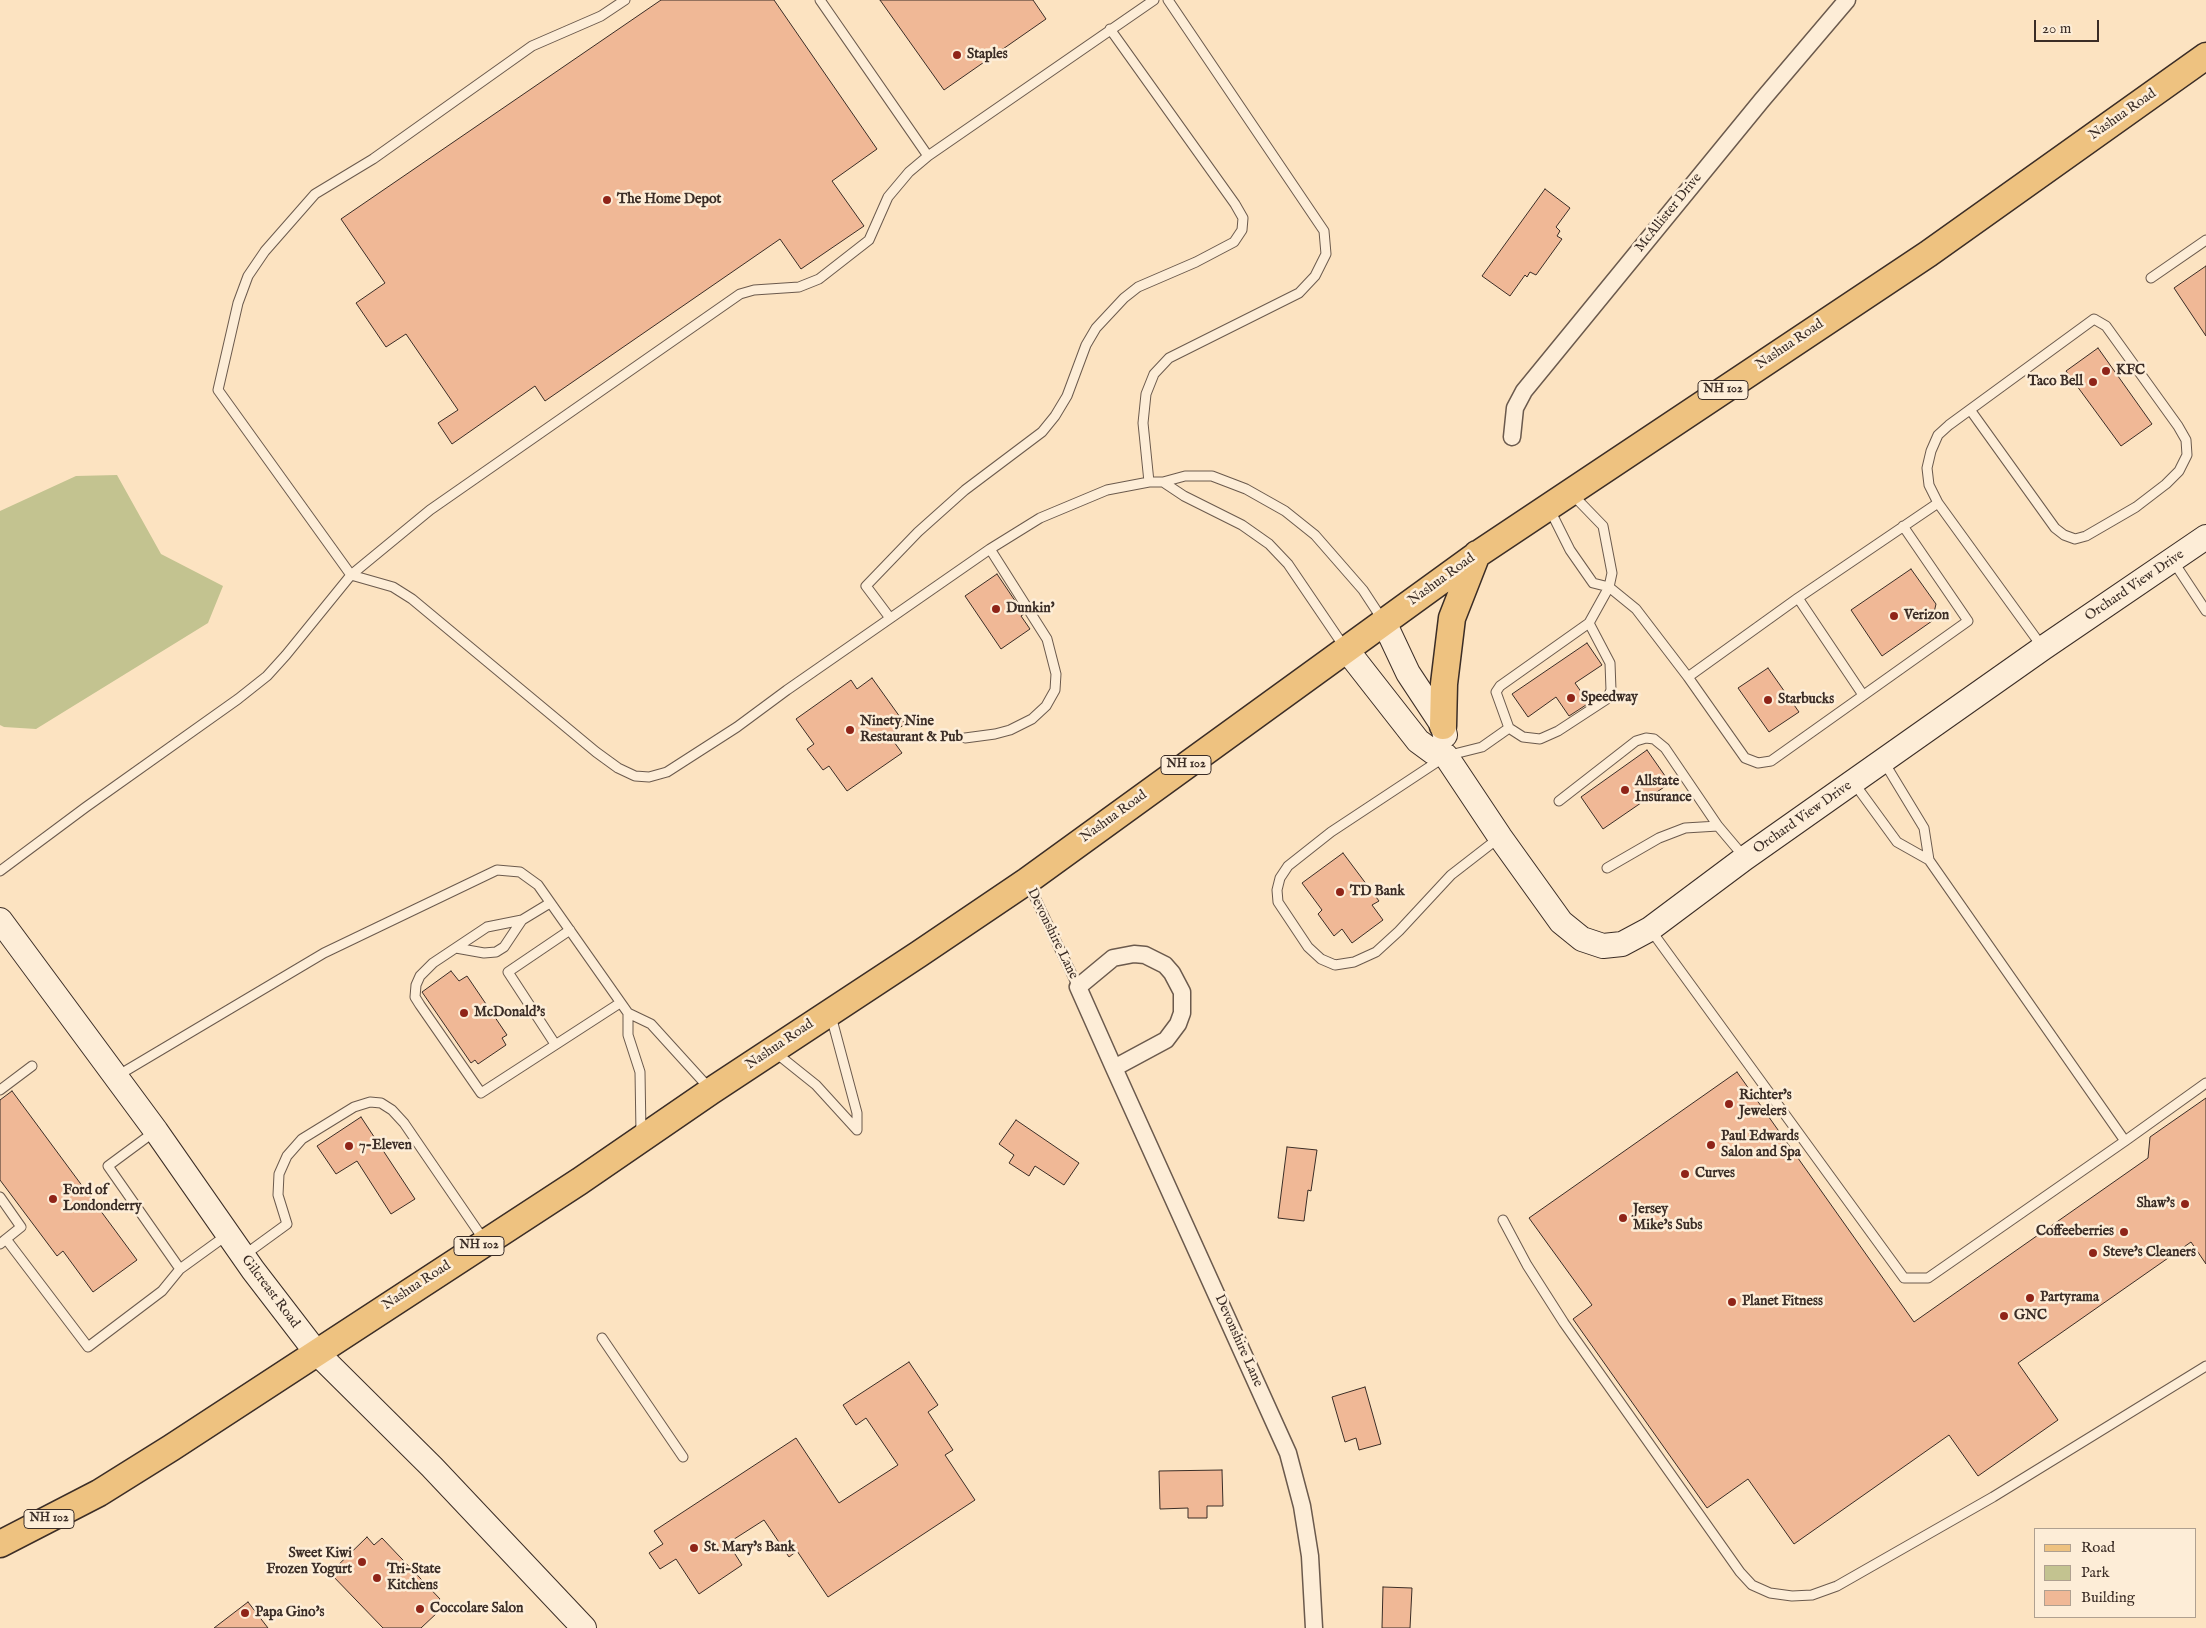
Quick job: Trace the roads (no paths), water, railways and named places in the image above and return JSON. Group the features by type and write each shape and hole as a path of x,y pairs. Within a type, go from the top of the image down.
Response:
{"main road":[{"name":"Nashua Road","path":"0,1544 98,1494 486,1242 1027,881 1346,648 1547,505 1570,492 1928,254 2206,56"},
{"path":"1443,726 1444,684 1452,618 1478,554"}],"street":[{"name":"McAllister Drive","path":"1512,437 1515,408 1524,391 1762,100 1847,0"},
{"name":"Orchard View Drive","path":"1384,622 1408,673 1443,726 1447,742 1446,756 1500,837 1561,922 1582,939 1603,946 1622,944 1650,929 1745,858 1884,762 2043,648 2206,537"},
{"path":"1346,648 1418,741 1433,752 1446,756"},
{"name":"Gilcreast Road","path":"0,920 156,1131 243,1256 316,1352 432,1467 584,1628"},
{"name":"Devonshire Lane","path":"1114,1068 1157,1046 1173,1032 1182,1014 1182,992 1178,982 1165,965 1145,955 1134,954 1113,958 1078,987 1114,1068 1288,1453 1302,1506 1306,1531 1314,1628"}],"lane":[{"path":"625,0 601,16 532,46 373,159 315,194 265,250 248,276 238,304 218,390 351,575 392,587 412,599 527,697 610,763 635,776 650,777 667,772 737,727 990,549 1040,518 1107,490 1148,482 1163,482 1185,476 1212,476 1246,489 1284,511 1315,535 1363,590 1384,622"},
{"path":"820,0 928,156"},
{"path":"0,871 267,676 351,575 430,510 740,294 754,290 799,287 819,279 868,240 888,197 910,172 928,156 1154,0"},
{"path":"1148,482 1143,423 1146,394 1154,374 1169,358 1299,293 1315,276 1326,254 1324,231 1168,0"},
{"path":"890,618 866,586 918,532 964,490 1042,432 1055,416 1067,396 1086,345 1096,328 1124,298 1138,287 1196,262 1234,242 1242,230 1243,218 1235,204 1110,30"},
{"path":"2151,278 2206,240"},
{"path":"1970,411 2055,528 2064,535 2075,538 2086,536 2149,499 2179,471 2187,455 2186,440 2106,326 2094,319 1949,425 1938,435 1931,451 1927,468 1929,485 1938,503 2043,648"},
{"path":"1163,482 1184,496 1242,525 1269,544 1288,564 1346,648"},
{"path":"1570,492 1603,526 1612,573 1609,586 1589,622 1500,686 1496,692 1509,728 1523,737 1540,740 1558,731 1607,699 1611,690 1612,676 1610,663 1589,622"},
{"path":"1688,677 1798,598 1938,503"},
{"path":"1547,505 1570,550 1593,583 1609,586 1636,609 1688,677 1745,758 1758,763 1771,761 1968,621 1903,526"},
{"path":"965,738 1002,732 1032,719 1046,706 1055,690 1056,674 1047,639 990,549"},
{"path":"2173,561 2206,611"},
{"path":"1798,598 1863,695"},
{"path":"1500,837 1451,875 1399,931 1376,952 1354,962 1336,965 1321,959 1308,947 1278,902 1278,884 1288,866 1331,832 1446,756 1482,747 1509,728"},
{"path":"1559,801 1636,741 1646,738 1654,739 1665,748 1718,826 1745,858"},
{"path":"1884,762 1924,828 1929,860"},
{"path":"1854,783 1897,842 1929,860 2125,1141"},
{"path":"1607,868 1659,838 1685,828 1718,826"},
{"path":"116,1076 324,953 497,870 520,872 538,885 628,1013 651,1024 712,1091"},
{"name":"Devonshire Lane","path":"1027,881 1078,987"},
{"path":"550,903 522,920 488,927 434,963 420,976 416,985 415,997 481,1093 620,1003"},
{"path":"456,948 484,954 496,952 504,947 522,920"},
{"path":"1650,929 1904,1278 1928,1278 2206,1083"},
{"path":"555,1044 508,972 570,930"},
{"path":"772,1050 816,1086 857,1130 857,1113 830,1012"},
{"path":"628,1013 628,1035 640,1072 642,1139"},
{"path":"0,1090 32,1066"},
{"path":"243,1256 287,1224 278,1195 279,1174 287,1156 302,1139 354,1107 370,1102 381,1103 392,1110 404,1124 486,1242"},
{"path":"156,1131 108,1166 180,1269"},
{"path":"0,1197 22,1227 3,1242 88,1347 162,1291 180,1269 227,1234"},
{"path":"1503,1220 1527,1265 1564,1323 1740,1572 1752,1585 1770,1593 1792,1596 1812,1595 1837,1586 1993,1497 2206,1366"},
{"path":"602,1338 683,1457"}],"place":[{"name":"Staples","path":"957,55"},
{"name":"The Home Depot","path":"607,200"},
{"name":"KFC","path":"2106,371"},
{"name":"Taco Bell","path":"2093,382"},
{"name":"Dunkin'","path":"996,609"},
{"name":"Verizon","path":"1894,616"},
{"name":"Speedway","path":"1571,698"},
{"name":"Starbucks","path":"1768,700"},
{"name":"Ninety Nine Restaurant & Pub","path":"850,730"},
{"name":"Allstate Insurance","path":"1625,790"},
{"name":"TD Bank","path":"1340,892"},
{"name":"McDonald's","path":"464,1013"},
{"name":"Richter's Jewelers","path":"1729,1104"},
{"name":"Paul Edwards Salon and Spa","path":"1711,1145"},
{"name":"7-Eleven","path":"349,1146"},
{"name":"Curves","path":"1685,1174"},
{"name":"Ford of Londonderry","path":"53,1199"},
{"name":"Shaw's","path":"2185,1204"},
{"name":"Jersey Mike's Subs","path":"1623,1218"},
{"name":"Coffeeberries","path":"2124,1232"},
{"name":"Steve's Cleaners","path":"2093,1253"},
{"name":"Partyrama","path":"2030,1298"},
{"name":"Planet Fitness","path":"1732,1302"},
{"name":"GNC","path":"2004,1316"},
{"name":"St. Mary's Bank","path":"694,1548"},
{"name":"Sweet Kiwi Frozen Yogurt","path":"362,1562"},
{"name":"Tri-State Kitchens","path":"377,1578"},
{"name":"Coccolare Salon","path":"420,1609"},
{"name":"Papa Gino's","path":"245,1613"}]}
